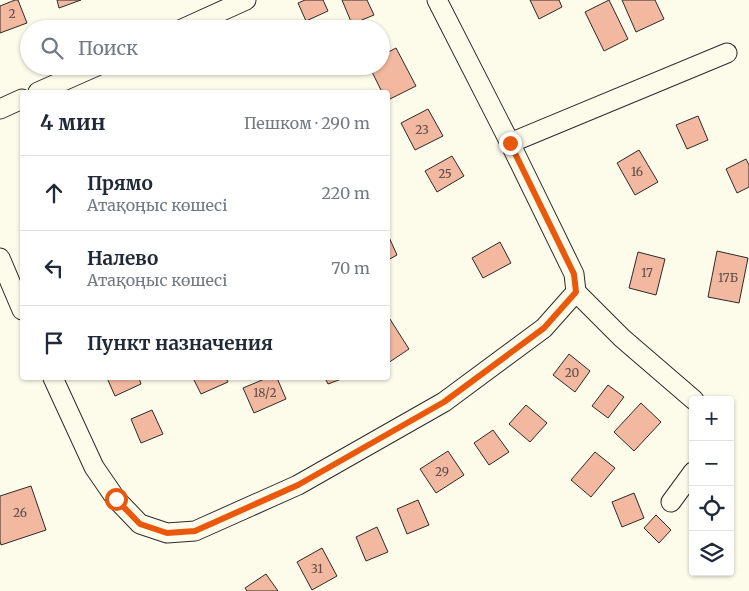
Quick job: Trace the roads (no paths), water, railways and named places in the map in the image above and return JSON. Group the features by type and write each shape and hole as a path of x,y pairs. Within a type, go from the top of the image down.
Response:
{"street":[{"path":"194,20 212,7 246,0"},
{"path":"437,0 574,274 576,292 622,338 689,396"},
{"path":"510,143 727,53"},
{"path":"43,90 77,75"},
{"path":"0,109 20,100"},
{"path":"0,258 20,305"},
{"path":"54,380 94,467 116,499 140,524 167,533 195,531 298,485 444,402 544,328 576,292"},
{"path":"671,502 689,477"}]}
